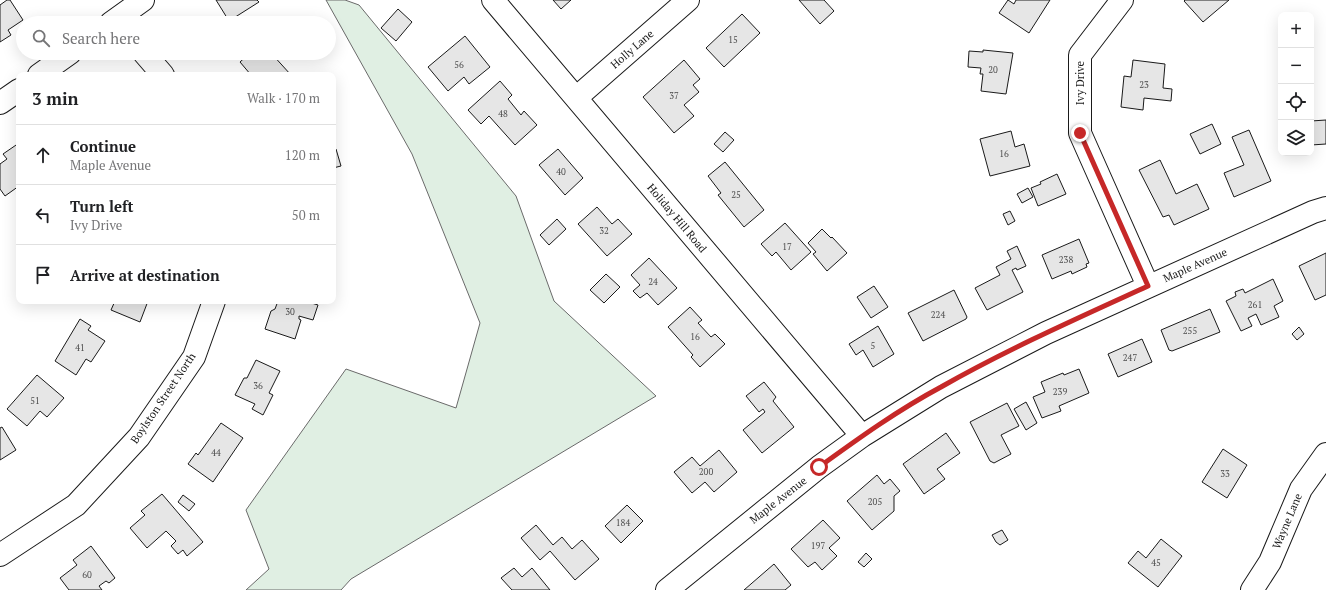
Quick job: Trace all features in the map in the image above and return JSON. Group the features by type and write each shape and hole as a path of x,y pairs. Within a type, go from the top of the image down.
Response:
{"street":[{"path":"123,16 143,0"},
{"name":"Holiday Hill Road","path":"493,0 862,436"},
{"name":"Holly Lane","path":"576,98 688,0"},
{"name":"Ivy Drive","path":"1122,0 1080,55 1080,133 1148,286"},
{"path":"43,72 60,60"},
{"path":"150,60 160,72"},
{"path":"0,104 16,92"},
{"name":"Maple Avenue","path":"667,590 781,497 862,436 935,390 990,360 1148,286 1313,212 1326,208"},
{"name":"Boylston Street North","path":"0,555 76,505 139,437 194,357 213,304"},
{"name":"Wayne Lane","path":"1252,590 1270,562 1301,488 1326,454"}],"green space":[{"path":"326,0 345,0 359,5 516,196 554,301 656,396 351,579 341,590 246,590 269,569 246,510 346,369 456,408 480,323 412,154"}],"building":[{"path":"7,0 10,0 20,16 16,16 16,25 8,30 11,35 0,42 0,5"},
{"path":"216,0 257,0 259,2 237,16 226,16"},
{"path":"553,0 571,0 561,9"},
{"path":"799,0 824,0 834,11 820,24"},
{"path":"1008,0 1014,4 1016,0 1050,0 1029,33 999,13"},
{"path":"1229,0 1203,22 1184,1"},
{"path":"398,9 412,22 396,41 381,28"},
{"path":"742,14 760,33 724,67 706,48"},
{"path":"465,36 490,67 469,84 464,77 448,91 428,67"},
{"path":"983,50 1013,53 1006,94 981,91 983,74 980,74 981,68 968,67 969,51 983,52"},
{"path":"242,60 277,60 288,72 248,72 240,62"},
{"path":"684,60 700,79 693,85 699,92 684,105 694,116 674,133 643,97"},
{"path":"1133,60 1165,64 1163,88 1172,89 1171,101 1144,98 1143,110 1121,107 1124,76 1131,77"},
{"path":"500,81 512,95 508,99 521,115 524,111 537,125 515,145 489,116 481,124 468,110"},
{"path":"1326,120 1326,144 1314,145 1314,121"},
{"path":"1212,124 1221,144 1200,154 1190,134"},
{"path":"1249,130 1271,181 1234,197 1224,173 1244,165 1232,137"},
{"path":"1011,131 1015,147 1024,144 1030,166 990,176 980,139"},
{"path":"725,132 734,140 723,152 714,144"},
{"path":"16,145 16,188 5,196 0,189 0,164 7,159 3,154"},
{"path":"336,149 341,166 336,167"},
{"path":"558,149 583,178 565,195 539,165"},
{"path":"1160,160 1176,194 1197,184 1209,209 1174,225 1169,215 1163,217 1139,170"},
{"path":"725,162 764,210 744,227 718,195 721,193 708,176"},
{"path":"1057,174 1066,194 1038,206 1031,188 1041,184 1040,182"},
{"path":"1028,188 1033,197 1022,203 1017,194"},
{"path":"597,207 612,224 618,219 632,234 607,256 578,224"},
{"path":"1010,211 1015,221 1008,225 1003,214"},
{"path":"557,219 566,229 549,245 540,235"},
{"path":"785,223 811,252 791,270 776,252 772,256 761,244"},
{"path":"822,229 847,253 827,271 813,254 816,252 808,243"},
{"path":"1079,239 1089,263 1086,264 1087,267 1072,274 1071,271 1052,279 1042,255"},
{"path":"1017,246 1026,266 1017,270 1016,268 1012,270 1023,292 987,310 975,288 1000,275 996,267 1011,259 1007,251"},
{"path":"1326,253 1326,295 1315,300 1299,266"},
{"path":"649,258 677,288 658,305 647,293 640,298 633,291 640,285 631,275"},
{"path":"606,274 620,287 604,303 590,290"},
{"path":"1273,279 1283,301 1274,306 1279,317 1261,325 1256,314 1248,318 1252,326 1241,331 1226,301 1236,296 1235,292 1243,289 1245,293"},
{"path":"874,286 888,307 871,318 857,297"},
{"path":"954,290 967,317 966,319 923,341 908,313"},
{"path":"114,304 147,304 140,322 111,310"},
{"path":"277,304 318,305 313,320 299,316 299,319 301,320 295,339 265,329 271,311 275,309"},
{"path":"690,307 702,320 698,323 711,337 715,334 725,344 700,367 691,357 693,355 668,327"},
{"path":"1210,309 1220,332 1172,351 1169,350 1161,330"},
{"path":"80,319 91,326 88,330 105,341 91,362 86,359 76,375 55,361"},
{"path":"878,326 894,354 873,367 863,350 856,355 849,344"},
{"path":"1299,327 1304,334 1297,340 1292,334"},
{"path":"1142,339 1152,362 1118,377 1108,354"},
{"path":"256,360 280,371 269,393 273,395 263,415 252,409 255,404 235,395 244,378 247,378"},
{"path":"1079,369 1089,393 1059,406 1061,411 1042,418 1033,397 1045,392 1041,382 1063,373 1064,375"},
{"path":"37,375 64,398 47,417 40,411 27,426 7,409"},
{"path":"764,382 776,397 773,401 794,427 762,453 743,430 765,412 763,409 759,412 746,396"},
{"path":"1026,402 1037,423 1026,430 1014,409"},
{"path":"1007,403 1019,426 1001,435 1011,454 994,463 990,461 970,422"},
{"path":"221,423 243,438 213,482 188,464 196,453 198,455"},
{"path":"2,427 16,450 0,460 0,428"},
{"path":"946,433 960,453 937,469 945,479 924,494 903,464"},
{"path":"1223,449 1247,465 1227,498 1202,482"},
{"path":"719,450 737,472 714,492 705,482 692,493 674,472 692,457 700,466"},
{"path":"877,475 884,484 890,479 900,491 894,496 894,511 872,530 847,501"},
{"path":"162,494 203,542 187,556 183,550 178,554 171,546 176,541 166,531 147,548 130,528 145,515 141,511"},
{"path":"183,495 195,504 189,511 178,502"},
{"path":"627,505 643,521 621,543 605,526"},
{"path":"823,520 840,538 829,548 837,556 822,570 815,562 808,567 791,549"},
{"path":"536,525 553,545 562,537 572,549 582,540 599,559 575,580 550,551 540,560 521,538"},
{"path":"1002,530 1008,540 1000,545 996,542 992,535"},
{"path":"1161,539 1182,556 1158,587 1128,563 1138,551 1146,558"},
{"path":"91,546 115,578 109,583 106,581 99,586 102,590 69,590 60,578 77,565 73,560"},
{"path":"866,553 872,559 864,567 858,562"},
{"path":"774,564 791,585 785,590 744,590"},
{"path":"514,568 522,577 532,568 550,590 512,590 501,578"}],"route":[{"path":"819,467 898,412 990,360 1148,286 1080,133"}]}
